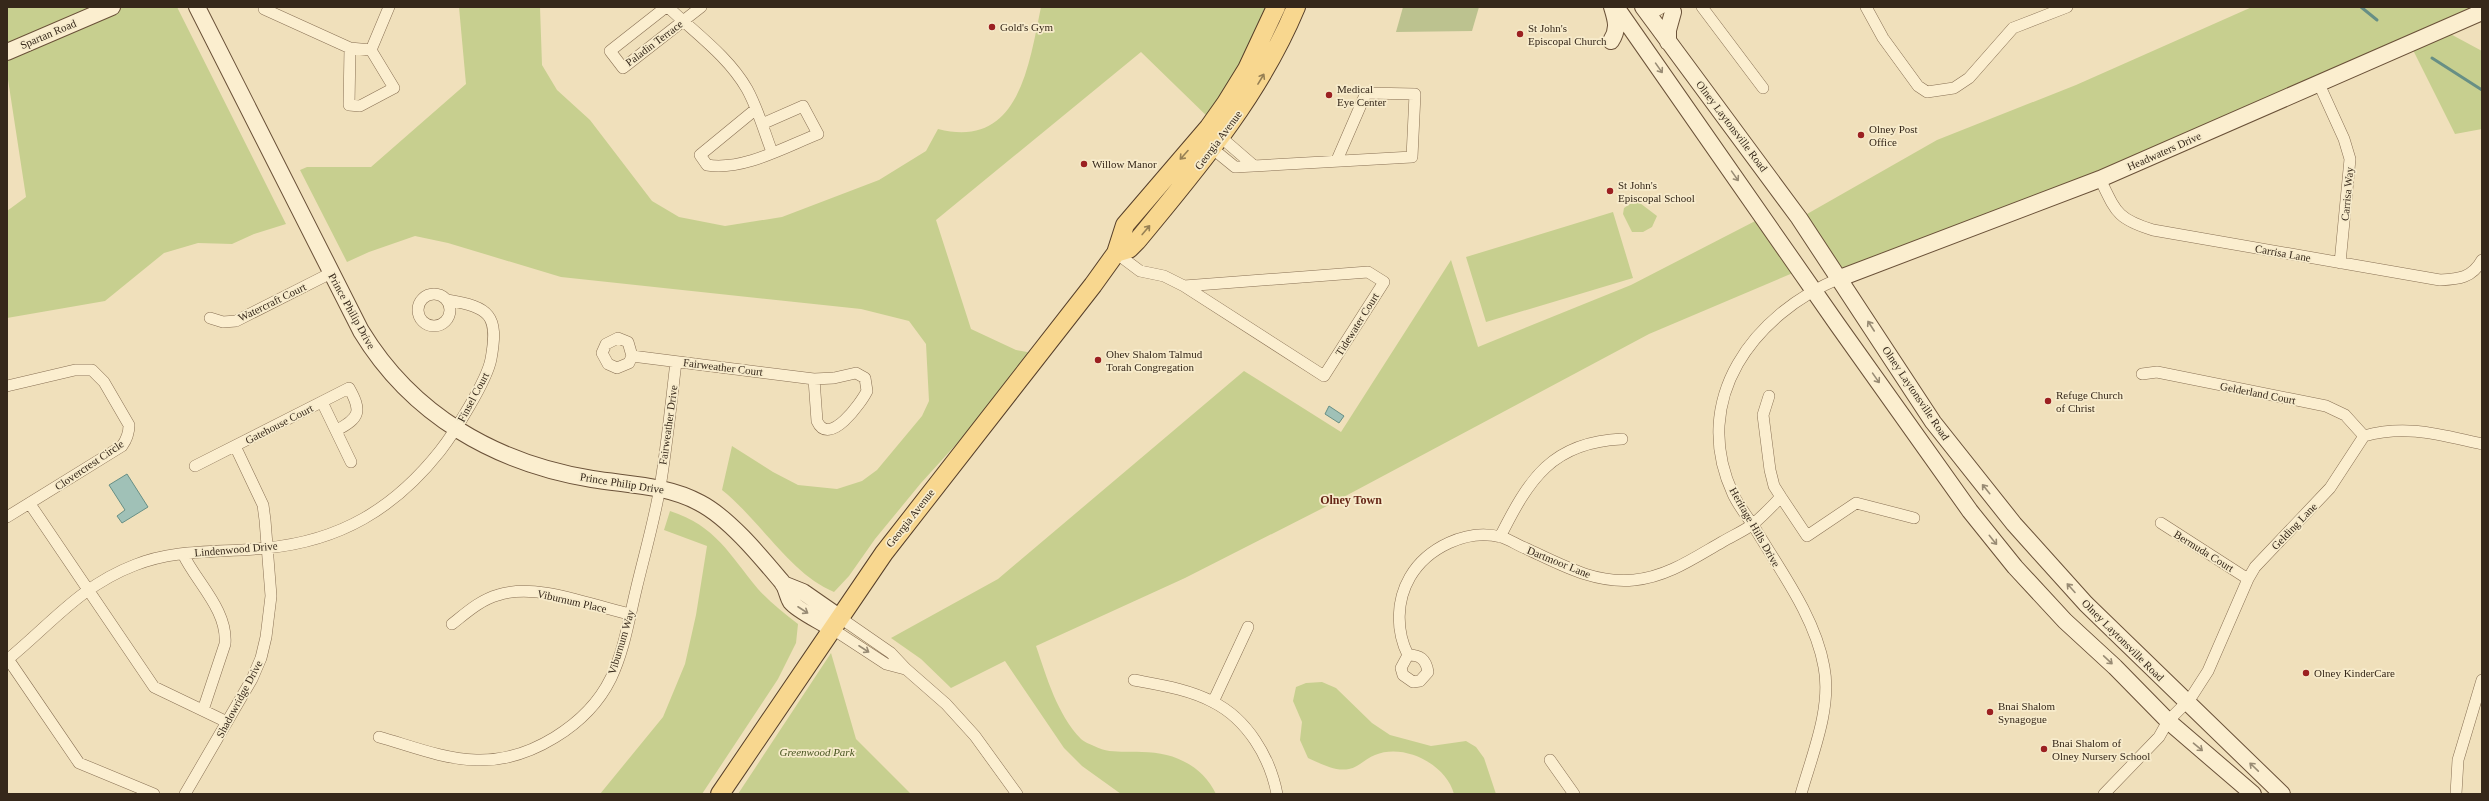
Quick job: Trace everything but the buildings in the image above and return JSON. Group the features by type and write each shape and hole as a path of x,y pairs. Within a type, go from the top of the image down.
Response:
{"main road":[{"name":"Spartan Road","path":"7,52 112,7"},
{"name":"Prince Philip Drive","path":"197,7 361,330 385,367 416,400 456,429 510,456 553,470 660,488 688,497 712,510 734,530 783,584 792,602 835,622"},
{"name":"Georgia Avenue","path":"720,794 835,622 905,525 1116,253 1129,249 1137,241 1210,138 1247,69 1276,7"},
{"name":"Georgia Avenue","path":"1210,138 1240,112 1262,77 1296,7"},
{"path":"1611,41 1616,34 1617,24 1612,7"},
{"name":"Olney Laytonsville Road","path":"1616,7 1970,511 2015,567 2065,621 2115,666 2168,721 2253,794"},
{"path":"1668,42 1671,8"},
{"name":"Headwaters Drive","path":"1840,278 2100,179 2482,12"},
{"name":"Olney Laytonsville Road","path":"1649,15 1752,153 1840,278 1933,422 2014,524 2086,604 2282,794"}],"street":[{"path":"371,50 389,7"},
{"path":"667,7 714,49 735,72 756,109 772,152"},
{"name":"Paladin Terrace","path":"667,7 610,51 623,68 701,7"},
{"path":"1702,7 1763,88"},
{"path":"1866,7 1883,38 1918,86 1927,92 1954,88 1969,78 2013,28 2067,7"},
{"path":"1649,15 1671,8"},
{"path":"264,9 350,48 371,50"},
{"path":"350,48 349,105 354,106 360,106 394,88 371,50"},
{"name":"Carrisa Way","path":"2319,84 2344,138 2350,159 2340,263"},
{"path":"1210,138 1235,167 1337,160 1412,157 1414,94 1366,93 1337,160"},
{"path":"756,109 700,155 707,165 724,166 772,152 818,134 803,106 762,124"},
{"name":"Carrisa Lane","path":"2100,179 2114,207 2130,222 2153,230 2440,280 2462,278 2473,272 2482,260"},
{"name":"Tidewater Court","path":"1116,253 1140,271 1164,276 1184,286 1324,376 1384,282 1368,272 1184,286"},
{"name":"Watercraft Court","path":"210,318 223,322 236,320 331,273"},
{"name":"Heritage Hills Drive","path":"1801,794 1823,715 1826,693 1825,668 1817,639 1803,610 1734,494 1722,461 1720,428 1725,392 1736,364 1754,339 1780,315 1813,289 1840,278"},
{"name":"Finsel Court","path":"447,300 486,312 491,317 493,330 492,352 487,371 456,429"},
{"name":"Fairweather Court","path":"632,356 814,379 834,378 856,373 865,378 867,391 839,426 826,429 817,421 814,379"},
{"name":"Fairweather Drive","path":"660,488 676,362"},
{"name":"Clovercrest Circle","path":"7,386 75,370 92,370 104,382 129,425 127,440 122,446 7,517"},
{"name":"Gelderland Court","path":"2142,374 2156,372 2326,406 2346,415 2364,436"},
{"name":"Gatehouse Court","path":"195,466 349,388 354,397 357,415 354,420 337,430"},
{"path":"1769,396 1762,415 1770,470 1774,486 1807,536 1856,503 1914,518"},
{"name":"Gatehouse Court","path":"322,402 337,430 351,462"},
{"name":"Lindenwood Drive","path":"8,660 71,601 114,574 136,564 157,557 266,548 319,539 347,528 376,512 398,496 423,472 456,429"},
{"path":"2364,436 2386,430 2413,429 2482,444"},
{"name":"Gelding Lane","path":"2104,794 2159,737 2168,721 2187,703 2208,671 2248,579 2270,551 2330,488 2364,436"},
{"path":"1500,537 1521,495 1548,465 1564,453 1583,445 1603,440 1622,439"},
{"name":"Gatehouse Court","path":"235,446 263,505 266,548"},
{"name":"Viburnum Way","path":"379,737 445,756 477,760 508,756 541,744 569,728 594,704 611,678 630,614 660,488"},
{"name":"Dartmoor Lane","path":"1408,655 1398,624 1401,602 1406,584 1414,571 1432,552 1452,541 1476,536 1500,537 1582,574 1609,580 1634,580 1657,576 1680,567 1752,524 1781,497"},
{"path":"30,504 154,688 161,693 203,710 227,722"},
{"name":"Bermuda Court","path":"2161,523 2248,579"},
{"name":"Shadowridge Drive","path":"185,794 252,679 261,658 266,637 271,596 266,548"},
{"path":"183,554 189,568 223,621 226,633 225,644 203,710"},
{"name":"Viburnum Place","path":"452,624 481,602 498,594 521,591 543,593 630,614"},
{"path":"835,622 886,664 906,669 946,704 976,736 1017,794"},
{"path":"1213,702 1248,627"},
{"path":"8,660 79,762 154,794"},
{"path":"1134,680 1176,688 1213,702 1249,732 1262,752 1277,794"},
{"path":"2456,794 2458,760 2481,685"},
{"path":"1550,760 1574,794"}],"green space":[{"path":"7,7 177,7 286,224 254,234 232,244 198,243 164,253 105,301 7,318 7,211 26,197 7,73"},
{"path":"459,7 540,7 542,65 557,90 590,120 652,201 679,217 725,226 782,217 879,180 926,151 938,129 965,132 987,127 1003,115 1015,98 1024,77 1031,53 1041,7 1276,7 1213,122 1141,52 936,220 971,329 1016,350 1038,354 921,483 875,539 849,576 834,592 818,584 803,573 789,560 736,502 722,490 732,446 773,472 798,485 837,489 862,481 877,470 922,416 929,401 926,344 909,321 861,309 561,277 448,243 415,236 369,252 347,262 300,170 307,167 371,167 466,84"},
{"path":"1403,7 1479,7 1472,31 1396,32"},
{"path":"2252,7 2482,7 2443,30 2482,51 2482,129 2455,134 2410,44 1840,278 1800,218 1937,140 2076,85"},
{"path":"1636,200 1657,216 1652,227 1643,232 1632,232 1623,214 1624,208"},
{"path":"1613,212 1633,278 1486,322 1466,257"},
{"path":"1763,217 1800,270 1649,334 1323,508 1185,578 1036,646 1059,707 1065,718 1082,740 1100,749 1117,752 1165,754 1185,762 1203,775 1216,794 1121,794 1082,766 1064,748 1005,661 951,688 921,659 891,638 998,579 1244,371 1341,432 1451,260 1478,347 1631,285"},
{"path":"670,511 686,517 699,525 720,542 758,589 772,603 798,624 796,643 778,679 702,794 600,794 663,717 685,664 696,615 707,546 664,530"},
{"name":"Greenwood Park","path":"831,653 856,739 911,794 738,794"},
{"path":"1322,682 1336,688 1372,723 1390,735 1431,746 1466,741 1476,747 1484,758 1496,794 1454,794 1449,783 1433,765 1411,754 1386,752 1375,755 1356,766 1344,770 1328,766 1308,758 1300,740 1302,722 1293,701 1296,687 1306,683"}],"water":[{"path":"1329,406 1344,416 1339,423 1325,414"},
{"path":"127,474 148,507 122,523 117,516 125,510 109,485"}],"waterway":[{"path":"2361,7 2377,20"},
{"path":"2432,58 2482,90"}],"place":[{"name":"Gold's Gym","path":"992,27"},
{"name":"St John's Episcopal Church","path":"1520,34"},
{"name":"Medical Eye Center","path":"1329,95"},
{"name":"Olney Post Office","path":"1861,135"},
{"name":"Willow Manor","path":"1084,164"},
{"name":"St John's Episcopal School","path":"1610,191"},
{"name":"Ohev Shalom Talmud Torah Congregation","path":"1098,360"},
{"name":"Refuge Church of Christ","path":"2048,401"},
{"name":"Olney KinderCare","path":"2306,673"},
{"name":"Bnai Shalom Synagogue","path":"1990,712"},
{"name":"Bnai Shalom of Olney Nursery School","path":"2044,749"}],"district":[{"name":"Olney Town","path":"1351,500"}]}
